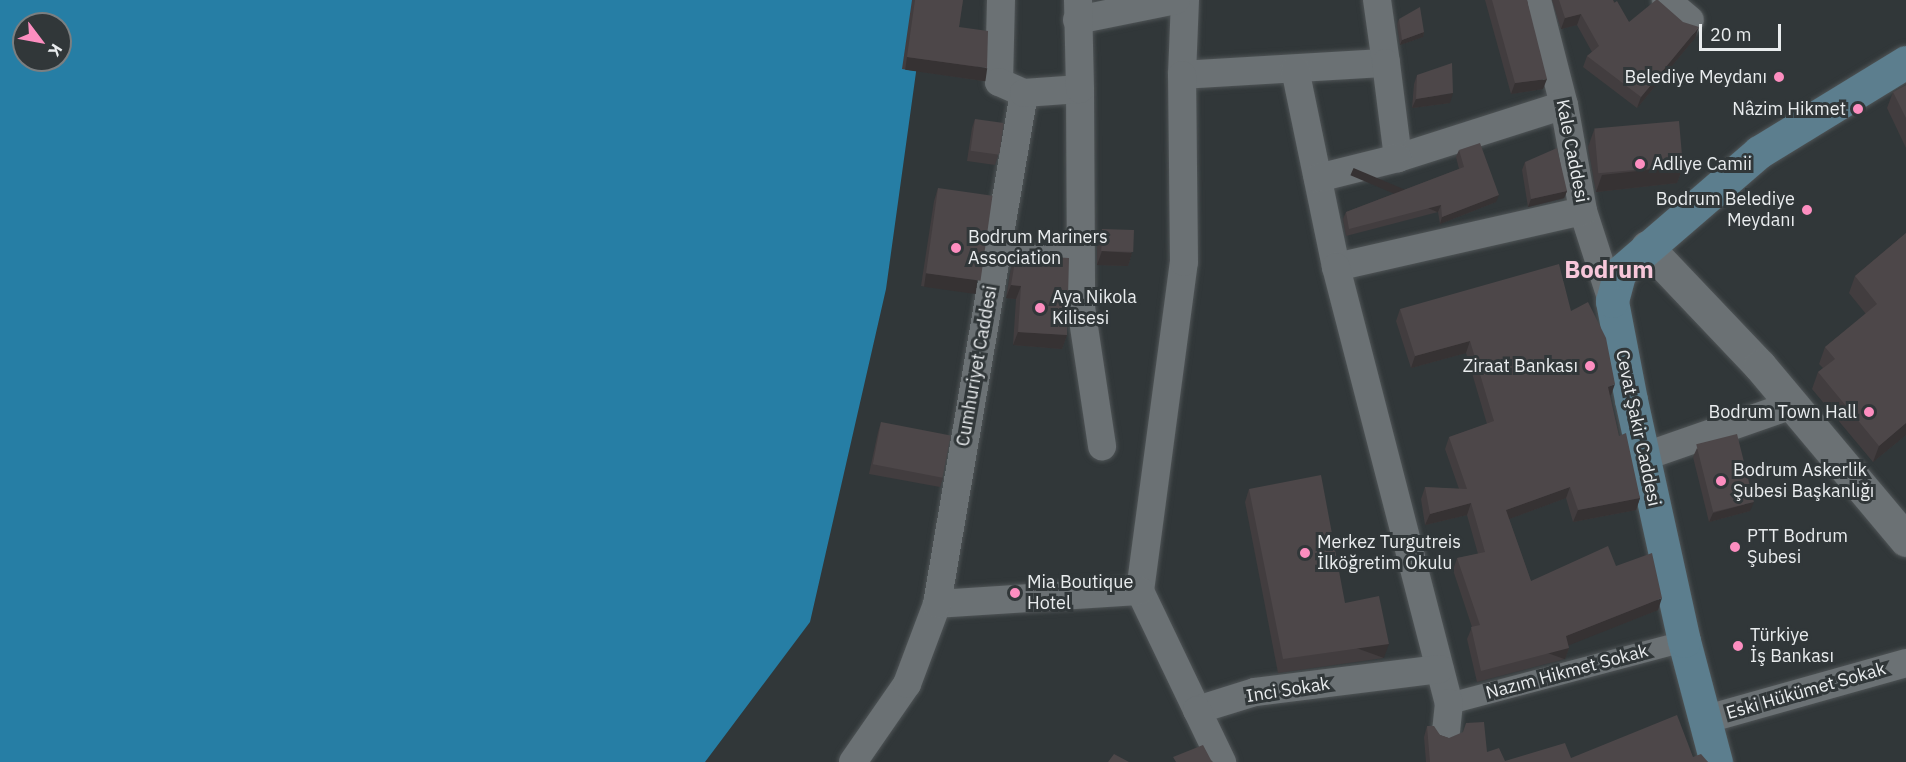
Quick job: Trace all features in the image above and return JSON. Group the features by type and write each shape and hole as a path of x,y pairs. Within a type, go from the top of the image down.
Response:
{"main road":[{"name":"Cevat Şakir Caddesi","path":"1716,762 1707,719 1684,641 1643,457 1612,301 1620,272 1760,152 1906,62"}],"street":[{"path":"1002,0 999,82 1024,93 1080,89"},
{"path":"1102,446 1081,308 1080,89 1077,10 1176,0"},
{"path":"1185,0 1182,75 1184,262 1140,591 1222,762"},
{"path":"1377,0 1398,158"},
{"name":"Kale Caddesi","path":"1537,0 1564,105 1583,211 1612,301"},
{"path":"1666,0 1690,20"},
{"path":"1182,75 1386,63"},
{"path":"1295,69 1336,267 1449,703 1446,732"},
{"name":"Cumhuriyet Caddesi","path":"853,762 907,684 937,604 1024,93"},
{"path":"1318,178 1398,158 1564,105"},
{"path":"1336,267 1583,211"},
{"path":"1647,247 1792,405 1906,540"},
{"path":"996,255 1079,255"},
{"path":"1643,457 1792,405"},
{"path":"937,604 1140,591"},
{"name":"Nazım Hikmet Sokak","path":"1449,703 1684,641"},
{"name":"Eski Hükümet Sokak","path":"1707,719 1906,663"},
{"name":"Inci Sokak","path":"1197,710 1255,692 1440,669"}],"water":[{"path":"0,0 926,0 886,289 810,622 705,762 0,762"}],"building":[{"path":"915,0 963,0 959,27 988,31 987,68 907,57"},
{"path":"1492,0 1527,0 1547,79 1515,83"},
{"path":"1559,0 1613,0 1614,3 1617,1 1629,22 1658,0 1683,22 1699,27 1641,97 1587,56 1599,46 1581,14 1565,18"},
{"path":"1420,7 1424,32 1402,40 1399,19"},
{"path":"1452,63 1453,93 1416,99 1417,75"},
{"path":"1906,85 1906,118 1893,92"},
{"path":"975,119 1004,123 999,155 971,151"},
{"path":"1679,121 1683,166 1598,173 1594,128"},
{"path":"1480,143 1499,195 1442,217 1441,205 1349,229 1346,212 1464,167 1459,150"},
{"path":"1557,148 1567,191 1531,199 1525,162"},
{"name":"Bodrum Mariners Association","path":"938,188 992,196 980,281 926,273"},
{"path":"1102,229 1134,230 1133,252 1101,251"},
{"path":"1906,233 1906,423 1879,446 1818,372 1835,359 1825,347 1877,304 1855,276"},
{"name":"Aya Nikola Kilisesi","path":"1016,255 1069,258 1067,335 1018,332 1021,286 1011,285"},
{"path":"1559,264 1571,311 1588,302 1606,338 1615,384 1608,387 1619,436 1626,433 1640,498 1578,510 1570,487 1506,510 1531,581 1608,546 1616,566 1652,553 1662,598 1566,636 1569,648 1481,671 1471,627 1480,625 1457,558 1485,552 1471,503 1430,514 1425,487 1467,489 1449,437 1494,421 1470,341 1415,356 1400,309"},
{"path":"881,422 951,436 942,478 873,464"},
{"name":"Bodrum Askerlik Şubesi Başkanlığı","path":"1737,434 1754,502 1713,512 1696,444"},
{"path":"1321,475 1345,603 1379,596 1389,644 1283,659 1249,489"},
{"path":"1677,715 1693,757 1701,754 1708,762 1430,762 1427,726 1434,726 1440,735 1449,738 1463,732 1466,723 1484,722 1487,752 1499,748 1505,761 1565,743 1571,758"},
{"path":"1203,745 1213,762 1176,762 1173,757"},
{"path":"1114,754 1129,762 1108,762"}],"place":[{"name":"Belediye Meydanı","path":"1779,77"},
{"name":"Nâzim Hikmet","path":"1858,109"},
{"name":"Adliye Camii","path":"1640,164"},
{"name":"Bodrum Belediye Meydanı","path":"1807,210"},
{"name":"Bodrum Mariners Association","path":"956,248"},
{"name":"Aya Nikola Kilisesi","path":"1040,308"},
{"name":"Ziraat Bankası","path":"1590,366"},
{"name":"Bodrum Town Hall","path":"1869,412"},
{"name":"Bodrum Askerlik Şubesi Başkanlığı","path":"1721,481"},
{"name":"PTT Bodrum Şubesi","path":"1735,547"},
{"name":"Merkez Turgutreis İlköğretim Okulu","path":"1305,553"},
{"name":"Mia Boutique Hotel","path":"1015,593"},
{"name":"Türkiye İş Bankası","path":"1738,646"}],"district":[{"name":"Bodrum","path":"1609,270"}]}
